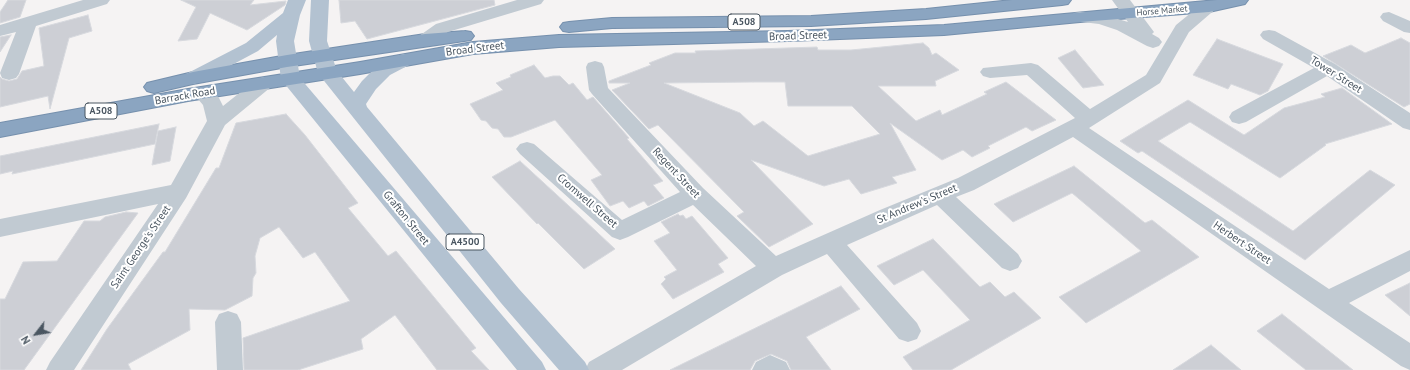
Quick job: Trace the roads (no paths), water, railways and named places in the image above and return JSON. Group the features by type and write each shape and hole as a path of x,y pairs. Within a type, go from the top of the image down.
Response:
{"highway":[{"name":"A508","path":"325,64 425,40 499,32 612,23 811,21 926,14 1062,0"},
{"name":"Horse Market","path":"1126,7 1209,7 1240,0"},
{"name":"Broad Street","path":"370,66 473,48 527,43 944,30 1080,17 1126,7"},
{"name":"Barrack Road","path":"0,118 87,102 325,64 370,66"},
{"name":"Barrack Road","path":"0,130 198,85 264,83 289,70"}],"main road":[{"path":"320,0 318,41 325,64"},
{"path":"289,70 285,41 294,7"},
{"path":"198,85 248,50 294,7"},
{"path":"358,110 356,104 369,84 383,71 404,60"},
{"name":"A4500","path":"325,64 358,110 510,296 576,370"},
{"name":"Grafton Street","path":"289,70 533,370"}],"street":[{"path":"0,31 101,0"},
{"path":"425,40 442,28 503,8 535,0"},
{"path":"1126,7 1158,51"},
{"name":"St Andrew's Street","path":"598,370 773,268 966,184 1082,124 1153,79 1158,51 1209,7"},
{"path":"1080,17 1101,19 1123,26 1158,51"},
{"path":"1389,17 1410,28"},
{"path":"10,74 28,23"},
{"name":"Tower Street","path":"1269,36 1328,68 1407,118"},
{"name":"Regent Street","path":"595,67 599,90 695,194 773,268"},
{"path":"1239,117 1328,68"},
{"name":"Herbert Street","path":"990,72 1031,70 1082,124 1328,302 1410,358"},
{"name":"Saint George's Street","path":"58,370 178,192 217,121 264,83"},
{"path":"198,85 212,103 217,121"},
{"name":"Cromwell Street","path":"527,149 620,231 695,194"},
{"path":"0,228 178,192"},
{"path":"940,195 1010,261"},
{"path":"831,242 908,331"},
{"path":"1328,302 1410,260"},
{"path":"228,322 230,370"},
{"path":"765,370 770,368 777,370"}]}
